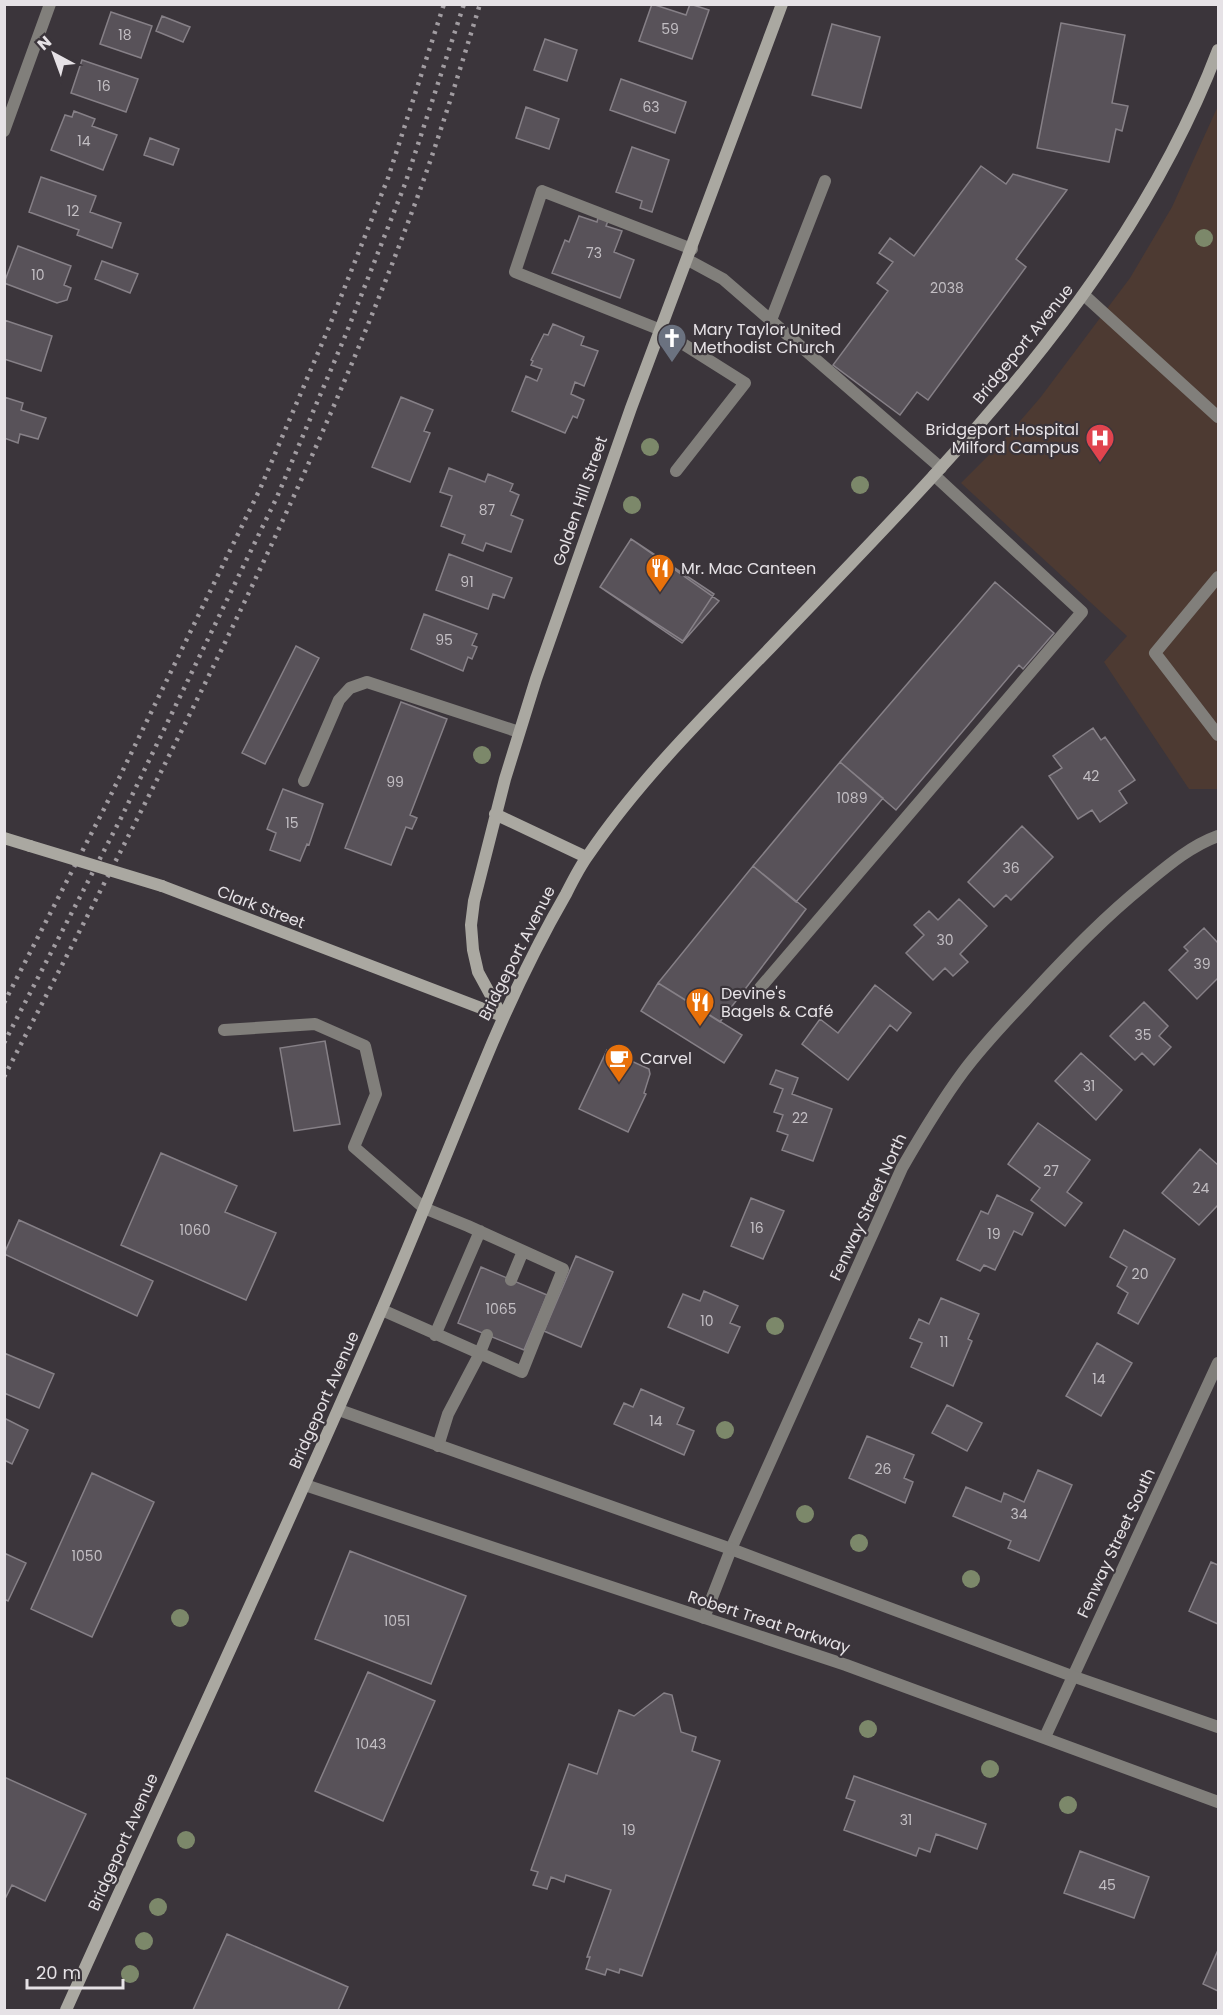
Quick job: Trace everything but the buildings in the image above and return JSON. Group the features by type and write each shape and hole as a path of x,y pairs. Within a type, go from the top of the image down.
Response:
{"main road":[{"name":"Golden Hill Street","path":"502,1016 478,972 471,925 474,901 495,814 519,732 611,463 782,4"},
{"name":"Bridgeport Avenue","path":"66,2010 339,1410 502,1016 541,936 586,857 670,755 937,472 1009,392 1084,295 1124,237 1187,124 1218,50"},
{"path":"495,814 586,857"},
{"name":"Clark Street","path":"4,838 162,886 502,1016"}],"street":[{"path":"4,131 50,4"},
{"path":"771,320 825,181"},
{"path":"676,471 745,383 661,330 515,272 542,191 690,254 723,279 829,372 937,472 1082,612 760,988"},
{"path":"1084,295 1218,417"},
{"path":"1218,578 1155,653 1218,735"},
{"path":"304,781 339,700 350,688 367,682 519,732"},
{"name":"Fenway Street North","path":"704,1618 731,1549 902,1168 924,1129 964,1071 1082,939 1108,914 1172,862 1218,836"},
{"path":"224,1030 315,1024 365,1046 376,1094 354,1148 424,1208 563,1269 522,1372 479,1355 382,1310"},
{"path":"435,1335 480,1231"},
{"path":"511,1280 523,1251"},
{"path":"438,1446 448,1414 487,1335"},
{"name":"Fenway Street South","path":"1045,1737 1218,1362"},
{"path":"339,1410 731,1549 1072,1676 1218,1727"},
{"name":"Robert Treat Parkway","path":"305,1485 846,1665 1218,1802"}],"shaded area":[{"name":"Bridgeport Hospital Milford Campus","path":"1218,106 1218,789 1189,789 1104,662 1127,636 961,483 1002,442 1040,398 1130,278 1172,207"}],"railway":[{"path":"4,1003 104,809 260,489 329,327 388,178 444,4"},
{"path":"4,1043 121,818 277,497 346,334 405,184 464,4"},
{"path":"4,1077 172,750 279,529 329,417 420,190 480,4"}],"place":[{"name":"Mary Taylor United Methodist Church","path":"672,364"},
{"name":"Bridgeport Hospital Milford Campus","path":"1100,464"},
{"name":"Mr. Mac Canteen","path":"660,594"},
{"name":"Devine's Bagels & Café","path":"700,1028"},
{"name":"Carvel","path":"619,1084"}]}
